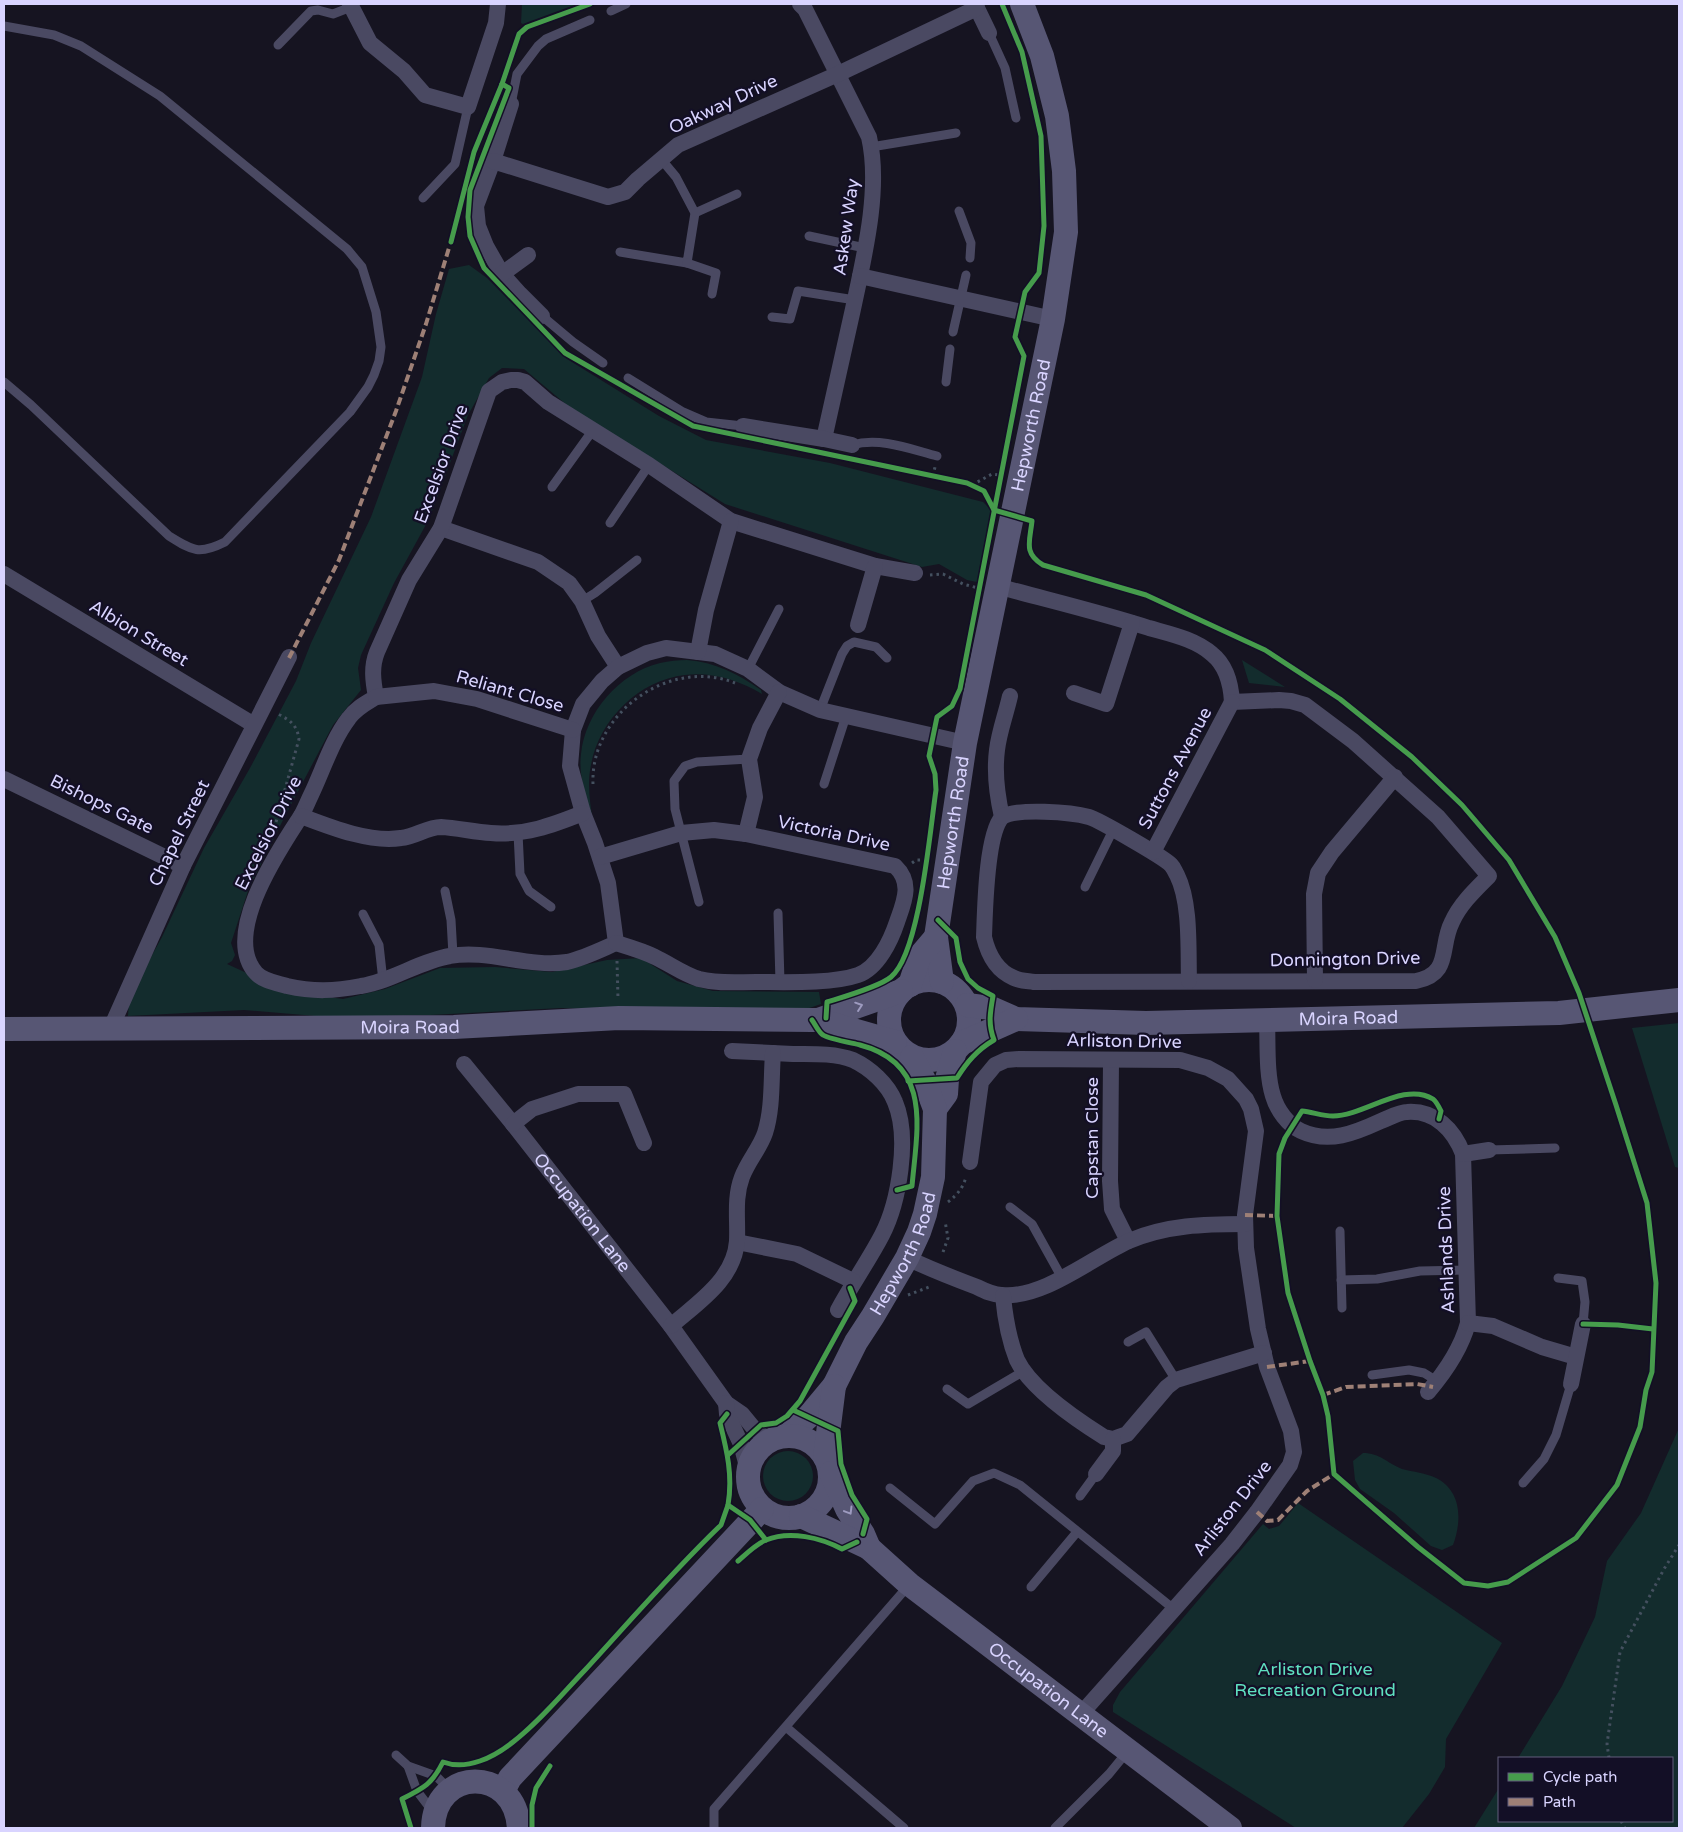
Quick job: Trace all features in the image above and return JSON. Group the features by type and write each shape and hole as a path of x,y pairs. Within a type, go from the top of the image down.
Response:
{"street":[{"path":"351,6 370,43 404,71 425,95 468,107 496,23 498,4"},
{"name":"Askew Way","path":"800,4 805,9 869,137 874,185 860,276 824,439"},
{"name":"Hepworth Road","path":"942,982 936,937 965,743 984,588 1053,319 1066,232 1064,171 1057,116 1049,79 1034,32 1022,4"},
{"path":"976,6 989,34"},
{"name":"Oakway Drive","path":"493,161 608,197 625,192 678,145 838,74 976,6"},
{"path":"511,104 476,206 478,226 486,246 502,274 542,316"},
{"path":"502,274 528,256"},
{"path":"860,276 1053,319"},
{"name":"Excelsior Drive","path":"616,943 566,962 453,955 421,964 402,973 364,986 324,991 305,990 270,982 257,974 251,966 246,953 244,940 248,922 261,886 301,816 338,735 350,716 362,705 376,697 373,662 406,587 440,528 489,391 495,386 511,380 525,382 548,402 649,464 732,521 875,566 915,573"},
{"path":"743,426 852,445"},
{"path":"698,652 706,610 732,521"},
{"path":"440,528 538,562 569,583 582,601 598,636 618,667"},
{"path":"858,625 875,566"},
{"name":"Albion Street","path":"4,574 254,725"},
{"path":"984,588 1132,622 1184,638 1211,652 1221,662 1228,675 1232,690 1232,702"},
{"path":"1074,692 1106,704 1132,622"},
{"path":"616,943 608,883 583,813 570,766 573,730 583,704 602,681 618,667 647,653 666,648 715,654 748,669 778,692 820,710 965,743"},
{"name":"Chapel Street","path":"110,1030 183,866 289,657"},
{"name":"Reliant Close","path":"376,697 434,690 477,699 573,730"},
{"path":"746,834 755,798 749,759 760,728 778,692"},
{"path":"1010,696 997,749 996,774 1002,817 1014,812 1073,814 1091,817 1153,852 1171,865 1186,901 1189,981"},
{"name":"Donnington Drive","path":"1002,817 997,822 991,848 984,937 987,949 993,960 1000,969 1014,978 1034,982 1416,980 1431,976 1438,971 1451,922 1461,906 1489,876 1438,817 1353,741 1304,705 1291,700 1232,702"},
{"name":"Suttons Avenue","path":"1153,852 1232,702"},
{"path":"1315,980 1314,894 1318,873 1332,852 1395,778"},
{"name":"Bishops Gate","path":"4,779 183,866"},
{"path":"301,816 354,834 394,839 404,838 428,828 441,827 490,834 518,833 552,825 583,813"},
{"name":"Victoria Drive","path":"600,857 681,833 714,830 746,834 894,866 905,880 906,895 890,942 880,957 859,975 834,979 780,982 718,982 699,979 676,970 656,958 616,943"},
{"path":"906,988 919,957 936,937"},
{"path":"920,981 942,982 956,991 966,1005 969,1018 968,1031 958,1047 945,1057 936,1060 903,1049 889,1021 890,1010 894,1000 906,988 920,981"},
{"name":"Moira Road","path":"818,1020 906,988"},
{"name":"Moira Road","path":"966,1005 991,1008 1016,1019 1146,1023 1559,1013 1679,1000"},
{"name":"Moira Road","path":"4,1029 454,1027 619,1018 818,1020 903,1049"},
{"name":"Moira Road","path":"958,1047 1016,1019"},
{"name":"Ashlands Drive","path":"1267,1020 1273,1097 1281,1113 1292,1127 1308,1134 1333,1138 1357,1132 1406,1112 1421,1113 1439,1119 1451,1130 1459,1142 1463,1154 1468,1323 1454,1357 1433,1387"},
{"name":"Hepworth Road","path":"935,1109 946,1094 947,1079 958,1047"},
{"name":"Hepworth Road","path":"780,1439 809,1416 834,1386 856,1342 907,1258 925,1214 933,1177 935,1109 924,1080 903,1049"},
{"path":"732,1051 823,1055 851,1060 867,1068 880,1080 896,1103 902,1134 902,1158 897,1190 883,1234 838,1310"},
{"path":"671,1326 718,1285 732,1261 737,1242 736,1214 742,1176 765,1134 769,1118 772,1053"},
{"name":"Arliston Drive","path":"970,1162 982,1082 995,1065 1006,1060 1180,1060 1193,1063 1218,1072 1237,1087 1250,1109 1256,1131 1244,1224 1250,1278 1258,1330 1267,1366 1291,1431 1294,1452 1290,1465 1232,1544 1080,1715"},
{"name":"Capstan Close","path":"1111,1060 1110,1181 1112,1209 1128,1241"},
{"name":"Occupation Lane","path":"464,1064 671,1326 726,1403"},
{"path":"513,1124 532,1109 578,1094 624,1094 644,1142"},
{"path":"1463,1154 1489,1150"},
{"path":"907,1258 939,1273 1003,1296 1024,1293 1062,1278 1128,1241 1143,1235 1179,1227 1207,1224 1244,1224"},
{"path":"737,1242 797,1254 854,1281"},
{"path":"1003,1296 1010,1335 1017,1360 1024,1371 1036,1385 1088,1427 1104,1437 1113,1439 1127,1434 1167,1387 1176,1380 1264,1353"},
{"path":"1468,1323 1493,1326 1542,1346 1576,1357"},
{"path":"1571,1384 1583,1324"},
{"name":"Hepworth Road","path":"828,1465 834,1386"},
{"path":"726,1403 742,1414 756,1431 780,1439 798,1437 812,1442 828,1465 828,1492 811,1511 801,1516 790,1518 772,1514 762,1509 750,1489 748,1470 741,1444 727,1414 726,1403"},
{"path":"748,1470 752,1458 780,1439"},
{"path":"1096,1474 1113,1451 1113,1439"},
{"name":"Occupation Lane","path":"828,1465 847,1509 863,1534 869,1548"},
{"path":"503,1791 510,1778 762,1509"},
{"name":"Occupation Lane","path":"801,1516 869,1548 909,1584 1230,1828"},
{"path":"433,1821 440,1800 450,1790 462,1784 476,1781 490,1784 503,1791 513,1802 518,1815 519,1828"}],"lane":[{"path":"611,10 626,4"},
{"path":"278,45 311,11 318,10 332,14 351,6"},
{"path":"511,104 517,74 538,46 546,39 590,20"},
{"path":"4,26 54,35 81,46 160,96 347,249 362,267 376,312 381,347 374,375 350,412 225,542 203,551 192,549 169,536 31,405 4,382"},
{"path":"989,34 1005,68 1016,118"},
{"path":"424,198 455,164 468,107"},
{"path":"871,147 956,133"},
{"path":"661,159 676,177 695,213 687,263"},
{"path":"695,213 737,194"},
{"path":"959,211 971,243 970,258"},
{"path":"809,236 865,248"},
{"path":"620,252 687,263 716,273 712,294"},
{"path":"953,332 966,274"},
{"path":"772,317 790,319 798,291 854,300"},
{"path":"542,316 573,342 603,363"},
{"path":"946,382 950,349"},
{"path":"628,378 683,412 706,422 743,426"},
{"path":"552,487 593,430"},
{"path":"852,445 864,442 881,442 938,456"},
{"path":"610,523 649,464"},
{"path":"582,601 637,560"},
{"path":"748,669 779,609"},
{"path":"820,710 847,646 854,642 876,647 887,658"},
{"path":"824,784 846,716"},
{"path":"699,902 675,809 674,782 685,766 697,762 749,759"},
{"path":"1086,887 1113,830"},
{"path":"518,833 520,874 529,891 551,908"},
{"path":"445,891 451,920 453,955"},
{"path":"778,913 780,982"},
{"path":"363,914 379,945 383,980"},
{"path":"1489,1150 1555,1148"},
{"path":"1010,1207 1032,1224 1062,1278"},
{"path":"1340,1231 1342,1308"},
{"path":"1341,1280 1377,1279 1420,1271 1467,1270"},
{"path":"1558,1278 1582,1281 1585,1302 1583,1324"},
{"path":"1128,1342 1146,1332 1176,1380"},
{"path":"1372,1375 1409,1370 1424,1373 1433,1387"},
{"path":"947,1389 968,1404 1024,1371"},
{"path":"1523,1483 1544,1459 1556,1435 1571,1384"},
{"path":"890,1488 935,1524 973,1481 994,1474 1020,1485 1175,1610"},
{"path":"1080,1496 1096,1474"},
{"path":"1031,1587 1078,1532"},
{"path":"714,1828 714,1809 909,1584"},
{"path":"786,1727 904,1828"},
{"path":"1055,1828 1109,1774 1127,1751"},
{"path":"396,1755 408,1766 436,1776 450,1790"},
{"path":"408,1766 433,1821"}],"path":[{"path":"999,484 1002,465"},
{"path":"923,474 941,478"},
{"path":"969,484 992,474 1000,475"},
{"path":"969,484 978,488"},
{"path":"915,573 924,576 943,574 963,584 984,588"},
{"path":"593,786 595,762 611,724 624,708 643,693 667,683 691,678 720,678 738,684"},
{"path":"264,708 290,720 298,733 297,747 276,824 277,828 288,836"},
{"path":"924,870 927,851"},
{"path":"616,943 619,1018"},
{"path":"946,1211 947,1203 964,1186 970,1162"},
{"path":"942,1202 947,1203"},
{"path":"943,1252 948,1238 944,1219"},
{"path":"1609,1757 1606,1744 1620,1652 1664,1569 1679,1545"}],"green space":[{"path":"522,4 577,4 523,24 521,23"},
{"path":"469,265 487,278 567,359 659,416 706,440 830,463 983,502 991,510 977,582 967,580 939,564 922,567 725,504 568,406 524,369 502,368 489,378 468,415 429,519 394,583 361,655 358,668 361,690 333,725 249,888 231,943 235,955 232,961 227,964 286,991 343,999 385,989 440,968 495,967 552,972 607,960 641,958 677,981 713,991 819,992 821,1004 798,1012 678,1012 561,1008 431,1015 327,1017 244,1010 128,1016 129,997 162,937 204,848 250,768 296,681 311,643 371,517 422,377 436,314 449,269"},
{"path":"687,660 707,663 735,674 761,690 762,694 725,678 695,674 668,678 637,694 612,718 595,748 589,779 593,822 580,763 584,739 589,724 597,710 618,685 645,668 660,663"},
{"path":"1242,660 1285,687 1249,683"},
{"path":"1679,1023 1679,1168 1675,1167 1632,1028"},
{"path":"1679,1428 1679,1828 1474,1828 1498,1790 1498,1822 1673,1822 1673,1757 1519,1757 1562,1686 1595,1617 1607,1561 1641,1513"},
{"path":"788,1451 797,1453 808,1462 813,1476 811,1485 802,1496 788,1501 779,1499 768,1490 763,1476 765,1467 774,1456"},
{"path":"1363,1453 1379,1456 1402,1469 1432,1476 1445,1484 1451,1491 1458,1507 1458,1526 1453,1545 1442,1550 1431,1546 1394,1513 1360,1489 1355,1480 1353,1461"},
{"name":"Arliston Drive Recreation Ground","path":"1298,1503 1502,1643 1446,1739 1445,1767 1429,1794 1402,1828 1296,1828 1113,1712 1113,1705 1120,1692 1263,1524 1269,1529 1279,1526"}],"marked path":[{"path":"289,658 339,560 396,411 426,324 452,238"},
{"path":"1245,1215 1277,1216"},
{"path":"1267,1367 1310,1361"},
{"path":"1323,1395 1346,1387 1417,1384 1433,1387"},
{"path":"1257,1512 1267,1521 1278,1520 1307,1491 1334,1474"}],"cycle path":[{"path":"451,242 474,152 502,84 519,34 527,27 590,4"},
{"path":"826,1018 827,1002 870,988 891,977 901,964 909,943 922,889 936,790 935,774 929,756 937,717 952,706 960,689 1024,356 1015,337 1025,292 1039,273 1044,226 1041,136 1022,52 1002,4"},
{"path":"502,84 509,88 470,190 468,217 470,236 484,268 565,353 693,426 967,483 984,491 994,510 1032,521 1029,541 1030,551 1043,565 1146,595 1265,650 1340,699 1412,757 1462,805 1509,860 1555,937 1579,993 1647,1203 1656,1283 1652,1372 1646,1390 1640,1427 1617,1485 1576,1538 1508,1582 1488,1586 1464,1583 1418,1547 1334,1474 1328,1416 1323,1395 1288,1293 1277,1216 1279,1154 1285,1138 1302,1111 1329,1116 1345,1115 1397,1096 1410,1094 1422,1095 1433,1099 1441,1111 1439,1119"},
{"path":"908,1081 957,1078 973,1057 994,1040 990,1018 993,996 978,988 968,979 960,962 956,938 938,920"},
{"path":"812,1020 823,1035 860,1045 883,1054 900,1067 910,1083 915,1101 917,1121 912,1186 897,1190"},
{"path":"728,1455 761,1425 776,1423 787,1416 800,1401 855,1301 850,1288"},
{"path":"1583,1324 1653,1329"},
{"path":"793,1410 838,1431 841,1464 852,1495 867,1519 863,1534"},
{"path":"727,1414 720,1423 730,1474 728,1505 750,1520 766,1540"},
{"path":"411,1828 402,1799 427,1785 443,1762 461,1765 480,1761 506,1748 523,1734 721,1525 728,1505"},
{"path":"738,1561 751,1549 775,1537 805,1537 842,1549 857,1542"},
{"path":"532,1828 532,1805 536,1788 550,1766"}]}
